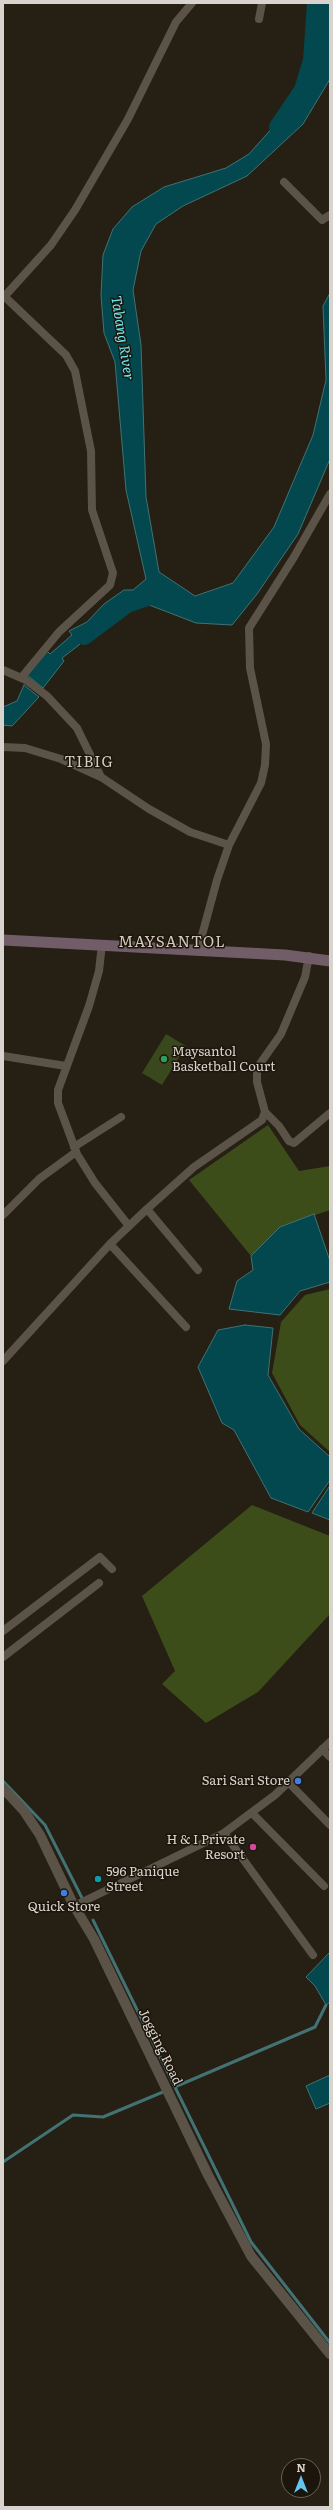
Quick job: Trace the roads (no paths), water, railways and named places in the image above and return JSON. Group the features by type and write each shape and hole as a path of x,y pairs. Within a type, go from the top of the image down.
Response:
{"main road":[{"path":"3,940 309,956 330,961"}],"street":[{"path":"24,679 59,632 110,585 113,573 92,510 91,451 75,371 66,355 4,297 51,244 75,210 128,119 176,22 192,3"},
{"path":"259,19 262,3"},
{"path":"284,182 322,220 330,215"},
{"path":"198,950 217,880 229,845 261,783 265,765 266,744 250,668 249,628 294,557 330,494"},
{"path":"3,670 24,679 47,696 78,728 101,777"},
{"path":"3,747 24,748 61,759 101,777 149,809 183,828 229,845"},
{"path":"102,944 99,971 89,1006 58,1090 58,1103 75,1150 95,1183 129,1226"},
{"path":"309,956 305,977 281,1034 257,1068 257,1082 265,1112 279,1126 289,1141 294,1143 330,1113"},
{"path":"3,1056 66,1066"},
{"path":"3,1361 110,1244 194,1167 256,1125 262,1120 265,1112"},
{"path":"3,1214 40,1178 121,1116"},
{"path":"147,1209 198,1270"},
{"path":"110,1244 186,1327"},
{"path":"3,1631 100,1557 112,1569"},
{"path":"3,1657 99,1583"},
{"path":"74,1906 224,1833 252,1813 289,1782 330,1742"},
{"path":"322,1749 330,1757"},
{"path":"289,1782 330,1825"},
{"name":"Jogging Road","path":"3,1788 24,1811 40,1835 74,1906 94,1939 208,2175 252,2256 330,2354"},
{"path":"252,1813 324,1886"},
{"path":"224,1833 313,1955"}],"water":[{"path":"315,3 330,3 330,79 303,124 247,176 183,206 156,224 141,251 133,290 141,345 146,497 159,572 195,596 233,583 274,527 313,435 326,380 323,306 330,293 330,459 298,534 257,594 232,625 196,623 144,603 127,602 120,610 109,614 79,645 62,658 64,661 43,688 26,674 47,651 50,654 72,635 69,631 87,622 104,604 124,590 133,590 146,579 126,490 115,362 104,333 101,295 103,255 113,229 132,207 164,187 226,168 249,154 309,87"},
{"path":"24,685 39,697 12,726 3,725 3,707 17,701"},
{"path":"314,1214 330,1261 330,1282 300,1291 280,1315 229,1309 237,1281 253,1270 251,1256 280,1227"},
{"path":"245,1325 273,1328 268,1375 299,1429 330,1457 330,1480 308,1512 271,1498 234,1430 222,1423 198,1367 218,1330"},
{"path":"330,1487 330,1520 312,1513"},
{"path":"330,1952 330,2002 326,2005 315,1986 306,1977"},
{"path":"330,2075 330,2103 316,2109 306,2086"}],"waterway":[{"name":"Tabang River","path":"278,127 303,90 312,60 316,3"},
{"path":"84,636 127,604 156,594"},
{"path":"3,1781 45,1825 82,1898"},
{"path":"93,1920 251,2242 330,2343"},
{"path":"177,2086 315,2027 326,2005"},
{"path":"3,2162 73,2115 103,2117 163,2092"}],"place":[{"name":"Maysantol Basketball Court","path":"164,1059"},
{"name":"Sari Sari Store","path":"298,1781"},
{"name":"H & I Private Resort","path":"253,1847"},
{"name":"596 Panique Street","path":"98,1879"},
{"name":"Quick Store","path":"64,1893"}],"district":[{"name":"TIBIG","path":"89,763"},
{"name":"MAYSANTOL","path":"172,943"}]}
